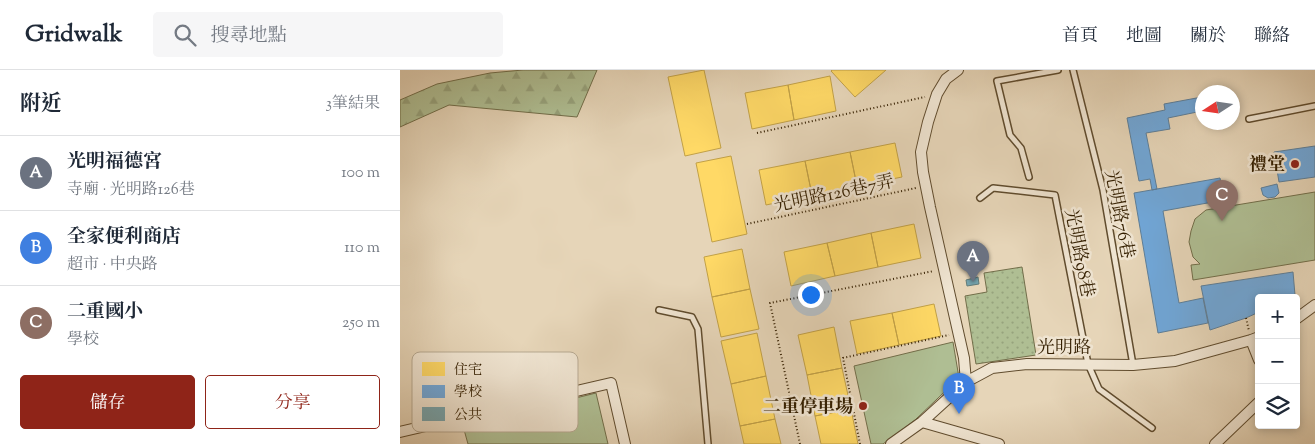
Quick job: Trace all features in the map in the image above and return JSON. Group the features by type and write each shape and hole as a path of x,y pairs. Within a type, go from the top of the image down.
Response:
{"street":[{"path":"958,70 946,79 937,94 928,122 922,152 926,186 964,358 966,382"},
{"path":"1300,316 1315,305"},
{"name":"光明路","path":"891,444 922,422 966,382 992,368 1027,364 1134,365 1175,361 1255,339"},
{"path":"578,391 611,383 625,444"},
{"path":"1215,444 1255,406"},
{"path":"922,422 999,444"}],"lane":[{"path":"1029,177 1021,148 1010,135 997,81 1058,70"},
{"name":"光明路76巷","path":"1073,70 1103,190 1134,365"},
{"path":"1249,119 1315,106"},
{"name":"光明路98巷","path":"980,198 993,188 1055,195 1088,364"},
{"path":"659,310 692,317 698,329 708,444"},
{"path":"1088,364 1099,389 1152,428"}],"path":[{"path":"757,133 937,94"},
{"name":"光明路126巷7弄","path":"747,224 926,186"},
{"path":"800,444 770,303 944,269"},
{"path":"860,444 843,358 958,333"}],"green space":[{"path":"523,70 597,70 577,117 449,105 400,127 400,100 437,84 490,73"},
{"path":"1315,192 1315,260 1193,280 1191,265 1200,264 1193,257 1189,242 1191,231 1195,219 1206,210"},
{"path":"1022,267 1036,355 976,364 965,296 987,292 984,273"},
{"path":"953,342 959,378 915,420 883,444 871,444 854,366"},
{"path":"596,393 608,444 468,444 465,432 578,432 578,397"}],"building: 住宅":[{"path":"704,70 721,148 685,156 668,77"},
{"path":"832,70 886,70 855,97"},
{"path":"830,76 836,111 794,120 788,85"},
{"path":"788,85 794,120 752,129 745,93"},
{"path":"895,143 902,177 857,186 850,152"},
{"path":"850,152 857,186 812,195 805,161"},
{"path":"731,156 747,234 712,242 696,163"},
{"path":"805,161 812,195 766,205 759,170"},
{"path":"914,224 921,258 878,267 871,233"},
{"path":"871,233 878,267 835,276 827,243"},
{"path":"827,243 835,276 791,286 784,252"},
{"path":"742,249 750,289 712,297 704,257"},
{"path":"750,289 759,329 721,337 712,297"},
{"path":"934,304 941,336 899,345 892,313"},
{"path":"892,313 899,345 857,354 850,321"},
{"path":"834,327 842,368 807,375 798,335"},
{"path":"757,333 766,376 731,384 721,341"},
{"path":"842,368 851,409 815,416 807,375"},
{"path":"766,376 775,419 740,426 731,384"},
{"path":"851,409 858,444 821,444 815,416"},
{"path":"775,419 781,444 744,444 740,426"}],"building: 學校":[{"path":"1195,98 1195,112 1168,118 1170,129 1146,133 1157,189 1152,190 1150,179 1139,181 1127,118 1165,110 1164,104"},
{"name":"禮堂","path":"1315,146 1315,177 1279,182 1274,152"},
{"path":"1220,178 1224,200 1163,211 1179,303 1203,298 1208,323 1158,333 1134,193"},
{"path":"1277,184 1279,193 1275,197 1268,198 1263,195 1261,188"},
{"path":"1293,272 1295,294 1255,294 1255,314 1210,330 1201,286"}],"building: 公共":[{"path":"978,277 979,284 967,286 966,280"}],"place":[{"name":"禮堂","path":"1295,164"},
{"name":"二重國小","path":"1222,221"},
{"name":"光明福德宮","path":"973,282"},
{"name":"二重停車場","path":"863,406"},
{"name":"全家便利商店","path":"959,414"}]}
